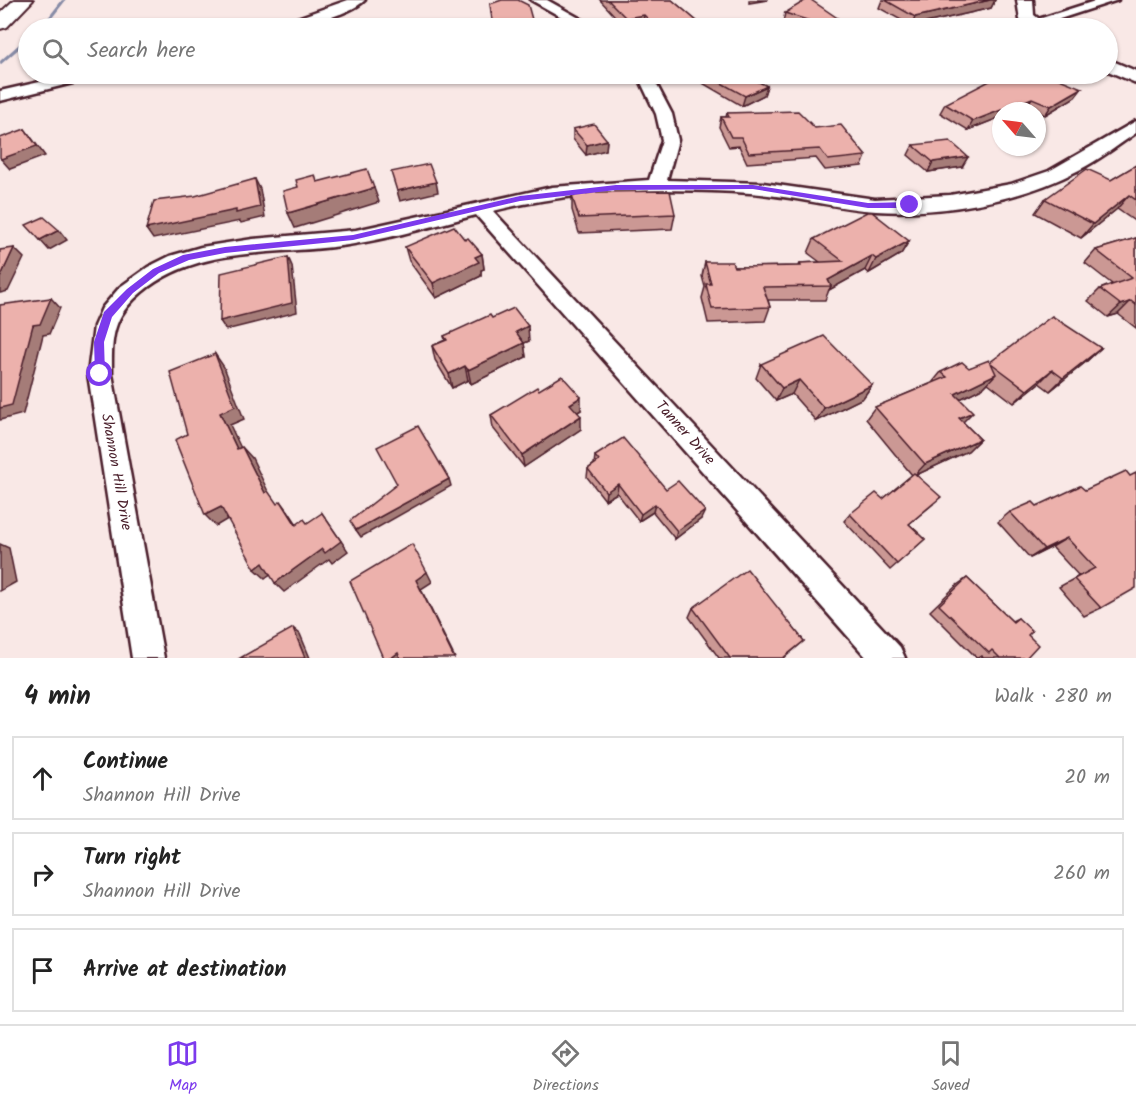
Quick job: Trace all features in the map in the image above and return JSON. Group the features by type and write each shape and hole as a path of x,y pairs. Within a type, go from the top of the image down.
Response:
{"main road":[{"path":"0,4 5,0"},
{"path":"0,23 24,0"}],"street":[{"path":"311,18 359,0"},
{"path":"537,0 571,18"},
{"path":"1025,0 1027,18"},
{"path":"1061,18 1112,0"},
{"path":"1118,69 1136,78"},
{"path":"0,96 50,84"},
{"path":"649,84 664,114 670,140 656,186"},
{"name":"Shannon Hill Drive","path":"148,658 100,374 99,342 108,315 130,291 156,271 187,257 225,250 353,237 481,209 520,198 656,186 753,187 868,205 910,205 998,192 1044,179 1074,166 1136,126"},
{"name":"Tanner Drive","path":"481,209 889,658"}],"building":[{"path":"502,0 518,0 528,5 532,18 493,18 490,4"},
{"path":"608,0 672,0 693,18 647,18 644,15 626,18"},
{"path":"806,0 811,0 837,18 801,18 785,13"},
{"path":"885,0 990,0 915,17"},
{"path":"723,84 763,84 767,86 745,96"},
{"path":"984,84 1072,84 1082,88 1051,106 1032,98 1022,102 992,102 992,114 973,121 945,104"},
{"path":"798,111 815,128 841,125 866,156 828,160 820,149 749,153 741,137 731,137 721,117 729,117 727,113"},
{"path":"594,124 607,140 587,145 573,129"},
{"path":"25,129 37,146 1,159 0,138"},
{"path":"950,141 968,157 933,162 913,145"},
{"path":"429,164 436,182 397,191 391,172"},
{"path":"1136,165 1136,200 1129,195 1093,224 1045,199 1087,169 1111,180"},
{"path":"367,169 374,188 288,213 283,191 298,187 296,180 315,175 317,182"},
{"path":"255,179 260,207 146,229 154,201 195,196"},
{"path":"670,191 675,214 579,218 572,196 595,192"},
{"path":"867,212 872,212 909,241 876,259 872,256 828,280 831,286 763,287 770,307 712,309 706,284 711,284 705,262 732,262 734,267 801,266 800,263 843,261 814,239"},
{"path":"44,217 59,230 40,240 26,225"},
{"path":"454,226 465,240 468,238 482,254 475,257 479,262 433,283 405,247"},
{"path":"1136,238 1136,305 1131,301 1121,305 1100,289 1132,278 1096,250"},
{"path":"14,248 0,278 0,250"},
{"path":"288,257 292,303 220,321 221,273"},
{"path":"51,298 40,324 33,325 12,405 0,408 0,305"},
{"path":"514,308 528,326 516,332 524,343 468,370 465,366 449,374 432,346 447,340 444,336 490,315 492,318"},
{"path":"1052,316 1101,348 1063,378 1052,370 1027,390 991,363 996,374 955,394 973,412 959,418 980,439 925,464 875,407 947,377 941,372 962,362 969,368 989,360 990,362"},
{"path":"824,336 872,385 824,408 799,380 782,388 761,364"},
{"path":"215,354 235,406 220,413 237,449 242,447 265,493 268,491 277,504 281,501 296,525 304,519 307,523 322,513 341,541 325,553 322,549 275,583 263,563 255,569 221,507 205,515 175,440 187,434 170,372"},
{"path":"562,376 581,397 570,404 581,416 522,455 491,415 537,387 539,390"},
{"path":"418,426 449,479 356,530 350,521 397,484 377,447"},
{"path":"623,438 666,489 678,481 705,511 677,531 655,504 641,514 618,484 606,492 588,469 599,461 595,456"},
{"path":"1126,471 1130,476 1136,473 1136,588 1101,608 1074,579 1095,568 1067,538 1044,549 1010,512 1033,502 1037,506 1080,486 1085,490"},
{"path":"914,473 941,497 909,524 925,539 897,564 850,514 876,493 883,499"},
{"path":"412,544 427,572 416,580 454,658 400,658 398,653 391,658 383,658 350,581"},
{"path":"747,569 804,641 783,658 730,658 693,608"},
{"path":"967,578 1013,622 1018,618 1032,631 1028,635 1038,645 1026,658 1000,658 992,650 989,653 939,605"},
{"path":"293,628 305,658 240,658"}],"waterway":[{"path":"50,18 64,0"},
{"path":"0,64 18,48"}],"route":[{"path":"100,374 99,342 108,315 130,291 156,271 187,257 225,250 353,237 410,226 520,198 616,188 753,187 868,205 910,205"}]}
